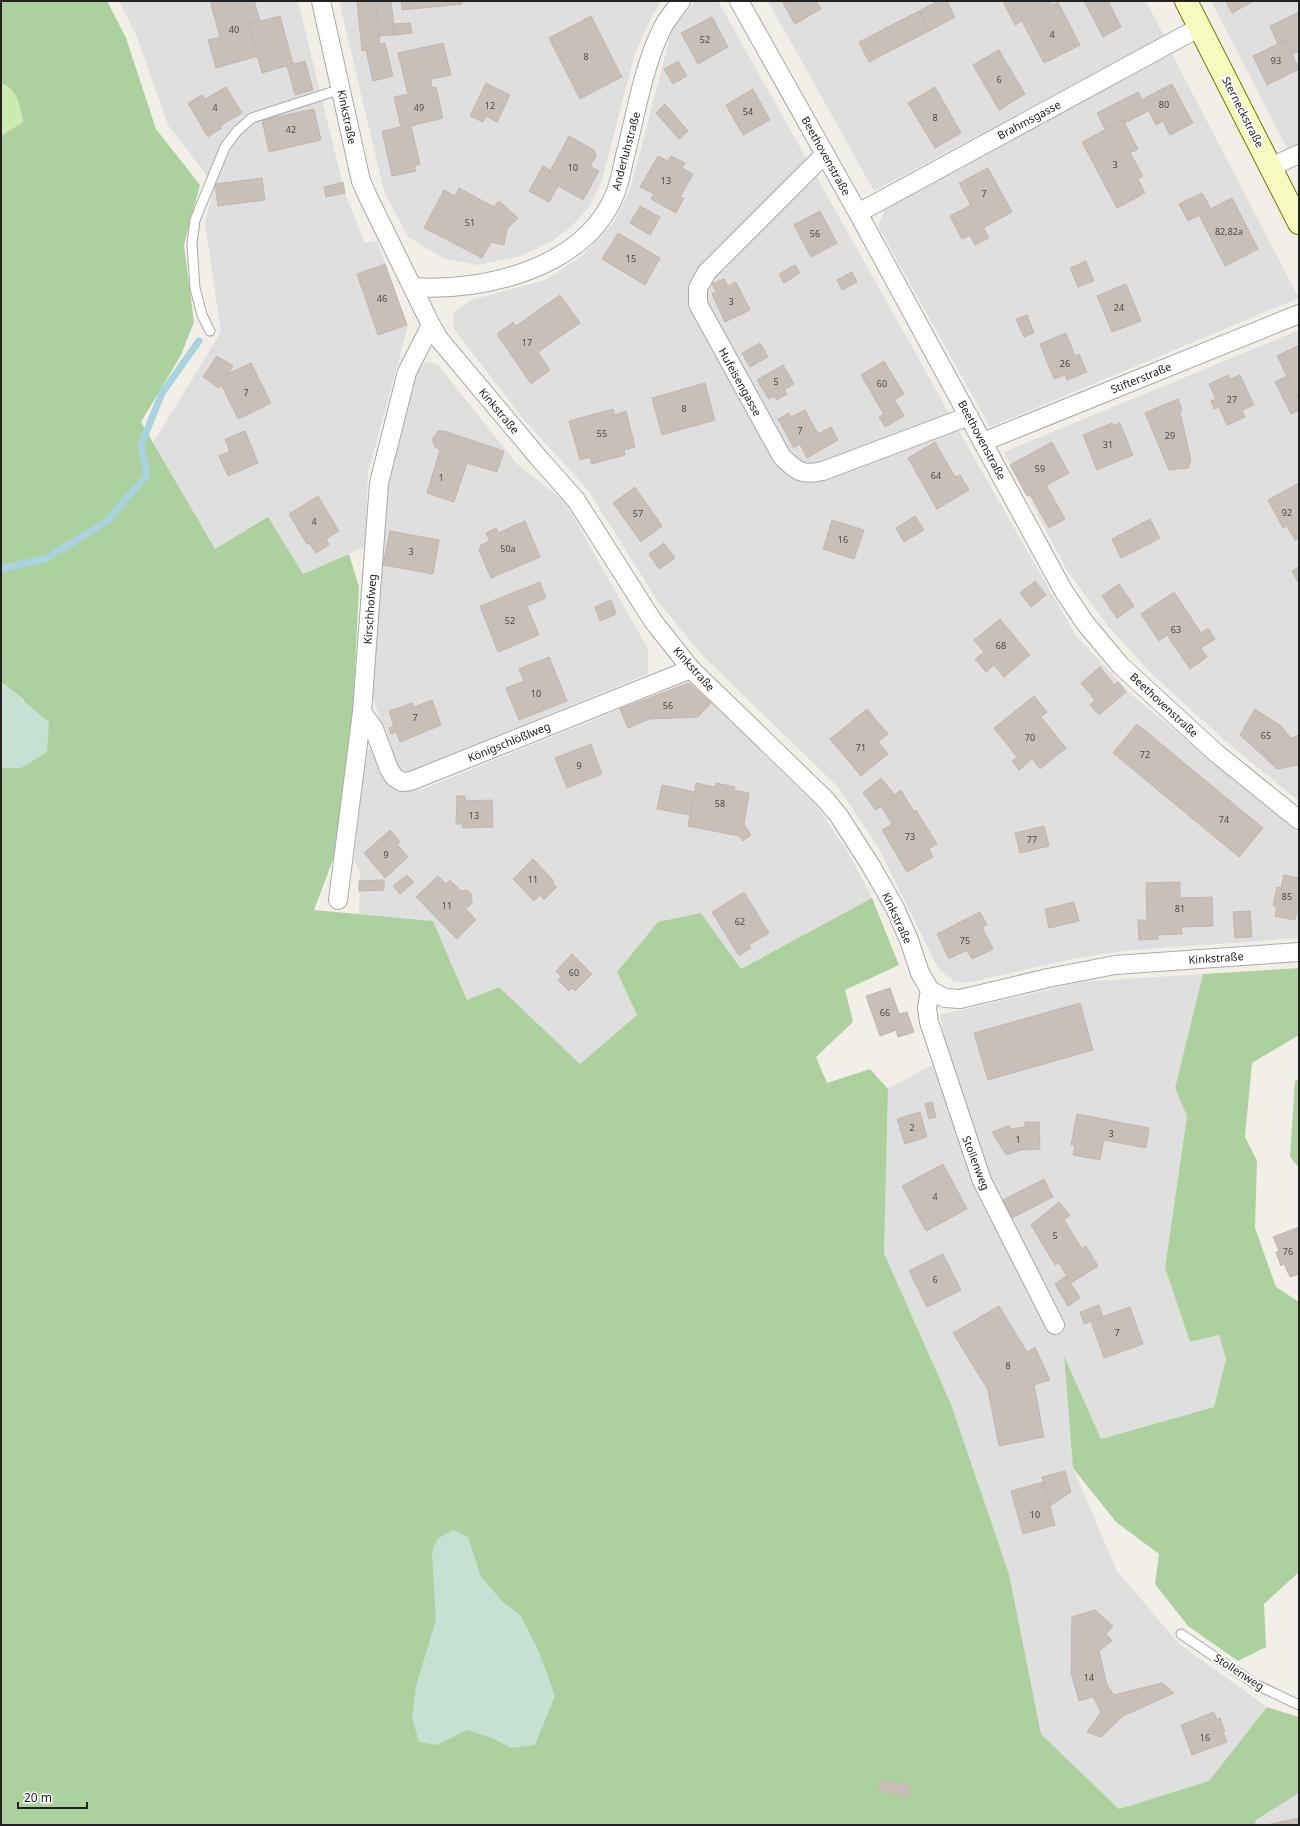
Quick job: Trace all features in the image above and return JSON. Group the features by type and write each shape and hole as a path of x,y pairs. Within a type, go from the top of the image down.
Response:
{"street":[{"name":"Kinkstraße","path":"321,1 361,181 430,325 439,339 576,500 653,621 691,668 824,798 839,816 871,866 895,908 909,940 920,973 930,990 945,998 960,999 1048,978 1115,965 1299,952"},
{"name":"Anderluhstraße","path":"413,287 434,289 482,282 519,274 552,261 580,242 600,220 615,194 651,55 666,23 681,1"},
{"name":"Beethovenstraße","path":"739,1 858,213 1063,590 1085,623 1122,666 1210,748 1299,820"},
{"name":"Sterneckstraße","path":"1186,1 1299,223"},
{"name":"Brahmsgasse","path":"858,213 1200,27"},
{"name":"Hufeisengasse","path":"825,154 707,272 698,288 698,304 782,457 796,471 810,474 823,471 969,416"},
{"path":"1270,167 1299,154"},
{"name":"Stifterstraße","path":"983,442 1299,314"},
{"name":"Kirschhofweg","path":"338,900 362,712 379,483 407,372 430,325"},
{"name":"Königschlößlweg","path":"362,712 374,728 389,769 394,777 402,782 411,781 691,668"},
{"name":"Stollenweg","path":"930,990 927,1008 929,1022 982,1181 1055,1325"}],"lane":[{"path":"210,331 202,315 195,288 192,244 195,220 202,198 225,147 237,131 252,118 341,89"},
{"name":"Stollenweg","path":"1180,1634 1255,1684 1299,1706"}],"shaded area":[{"path":"119,1 298,1 345,194 365,243 377,241 408,326 368,473 365,547 303,574 215,549 153,443 221,332 205,224 214,185 168,125 137,37"},
{"path":"339,1 662,1 653,14 635,53 602,180 590,206 571,227 552,241 521,256 478,265 445,259 408,237 384,191"},
{"path":"695,1 718,1 977,463 1076,636 1132,695 1299,833 1299,938 1132,950 1076,958 967,983 954,981 937,966 877,845 838,787 701,654 657,600 588,490 524,420 454,329 453,313 471,300 545,280 582,256 613,223 630,190 672,30"},
{"path":"768,1 1146,1 1164,36 874,191"},
{"path":"1211,1 1299,1 1299,145 1288,150"},
{"path":"1172,54 1299,298 990,427 878,226 886,208"},
{"path":"1299,330 1299,801 1224,740 1150,672 1109,627 1068,572 1004,452"},
{"path":"427,362 438,365 517,464 565,502 648,649 648,674 405,774 394,767 372,694 387,485 416,371"},
{"path":"689,681 816,805 848,852 872,898 741,969 701,913 617,972 637,1015 580,1065 499,987 467,1000 433,921 359,914 360,872 354,860 366,750 374,749 385,780 401,791 423,789"},
{"path":"1203,974 1175,1088 1187,1116 1165,1268 1190,1342 1219,1335 1226,1359 1214,1407 1101,1439 1064,1358 1073,1468 1117,1571 1179,1644 1267,1707 1210,1781 1119,1809 1041,1734 1009,1574 951,1404 884,1253 888,1089 948,1056 940,1015 1081,982"},
{"path":"1299,1793 1299,1825 1255,1825 1256,1820"}],"green space":[{"path":"1,1 107,1 126,38 156,129 200,185 184,245 194,322 181,355 141,422 215,549 268,517 303,574 349,554 359,587 353,711 334,857 314,910 433,921 467,1000 499,987 580,1064 637,1015 617,972 658,922 701,913 741,969 872,898 899,965 845,990 853,1022 816,1057 827,1083 870,1069 888,1089 884,1253 951,1404 1009,1574 1041,1734 1119,1809 1209,1781 1267,1707 1299,1717 1299,1793 1256,1820 1255,1825 1,1825 1,768 21,768 24,700 1,682 1,136 23,122 15,94 7,86 1,83"},
{"path":"1,83 7,86 15,94 23,123 1,136"},
{"path":"1,682 49,722 47,752 21,768 1,768"},
{"path":"1299,968 1299,1035 1252,1063 1245,1137 1257,1161 1255,1228 1276,1287 1299,1302 1299,1572 1264,1604 1266,1647 1238,1661 1188,1626 1155,1584 1159,1554 1116,1522 1073,1468 1064,1356 1101,1439 1214,1407 1226,1359 1219,1335 1190,1342 1165,1268 1187,1116 1175,1088 1203,974"},
{"path":"1299,1079 1299,1168 1290,1157 1295,1081"},
{"path":"453,1530 468,1537 481,1577 502,1601 521,1616 539,1652 555,1696 535,1745 511,1748 492,1738 467,1730 437,1745 419,1742 412,1718 416,1686 436,1620 432,1553 437,1539"}],"building":[{"path":"210,1 254,1 260,21 249,24 258,56 216,68 208,40 220,37"},
{"path":"357,1 376,1 380,44 385,43 393,76 373,81 366,50 362,51"},
{"path":"376,1 391,1 395,35 379,36"},
{"path":"401,1 462,1 462,4 402,10"},
{"path":"782,1 816,1 821,9 795,24"},
{"path":"938,1 947,1 955,17 929,31 919,11"},
{"path":"1003,1 1050,1 1052,5 1058,2 1080,45 1044,63 1022,21 1015,25"},
{"path":"1084,1 1097,1 1100,7 1109,3 1121,27 1103,37"},
{"path":"1097,1 1112,1 1100,7"},
{"path":"1226,1 1254,1 1232,13"},
{"path":"919,11 929,31 869,62 859,42"},
{"path":"1299,12 1299,51 1293,54 1286,40 1278,44 1270,26"},
{"path":"280,16 293,64 262,73 249,24"},
{"path":"591,16 622,77 580,99 549,38"},
{"path":"712,17 728,47 698,64 681,33"},
{"path":"410,23 412,33 395,35 394,24"},
{"path":"1286,40 1299,69 1267,85 1253,56"},
{"path":"443,43 451,75 431,79 432,88 436,87 443,118 411,126 420,164 414,166 416,171 392,176 382,131 401,127 394,97 408,94 398,53"},
{"path":"999,50 1025,94 999,110 973,65"},
{"path":"305,61 313,90 295,95 287,66"},
{"path":"678,61 687,76 673,84 664,69"},
{"path":"486,83 510,95 497,122 486,116 483,122 470,116"},
{"path":"1172,84 1193,123 1170,135 1163,121 1156,125 1143,99"},
{"path":"226,87 242,113 220,126 222,128 208,137 188,103 202,95 205,99"},
{"path":"935,87 961,133 935,148 908,103"},
{"path":"753,89 770,120 743,135 726,105"},
{"path":"1138,92 1148,111 1125,123 1123,120 1105,129 1097,113"},
{"path":"665,104 688,131 679,139 656,113"},
{"path":"314,109 321,140 269,152 262,120"},
{"path":"1123,120 1138,149 1130,153 1143,176 1138,179 1145,193 1117,208 1082,142"},
{"path":"569,136 594,150 596,156 590,166 599,171 583,200 546,179"},
{"path":"658,156 668,161 671,156 685,163 682,168 693,174 680,197 684,198 676,213 651,199 654,194 640,187"},
{"path":"543,166 550,170 546,179 558,186 549,202 529,191"},
{"path":"988,168 1012,212 983,228 959,183"},
{"path":"262,178 265,200 218,206 215,184"},
{"path":"343,182 345,193 326,197 324,187"},
{"path":"459,188 494,207 499,201 518,218 507,229 504,245 491,242 482,258 424,228 444,190 455,196"},
{"path":"1202,193 1211,209 1188,221 1179,204"},
{"path":"1232,198 1258,249 1225,266 1199,215"},
{"path":"971,205 989,238 975,245 970,235 962,239 950,216"},
{"path":"640,206 660,217 650,235 630,223"},
{"path":"820,211 837,243 811,257 794,225"},
{"path":"618,233 660,258 645,285 602,259"},
{"path":"1086,261 1094,281 1078,287 1070,268"},
{"path":"385,264 407,325 378,335 357,274"},
{"path":"795,265 800,273 784,283 779,274"},
{"path":"852,272 857,282 842,290 837,280"},
{"path":"724,279 728,286 736,282 750,310 725,322 712,294 716,292 712,284"},
{"path":"1126,284 1141,321 1112,332 1097,296"},
{"path":"560,295 580,323 538,352 550,370 531,384 497,334 513,322 516,326"},
{"path":"1027,315 1034,333 1024,337 1016,319"},
{"path":"1066,333 1075,356 1079,354 1087,372 1067,380 1065,375 1054,379 1040,344"},
{"path":"760,343 768,357 750,367 742,353"},
{"path":"1299,345 1299,400 1277,356"},
{"path":"217,356 233,366 219,388 203,377"},
{"path":"884,361 904,394 880,408 861,375"},
{"path":"251,363 271,403 238,419 221,384 227,374"},
{"path":"783,365 794,384 784,390 787,394 777,400 774,396 769,399 757,380"},
{"path":"1228,375 1230,379 1240,375 1254,405 1242,410 1245,417 1227,425 1219,407 1214,409 1211,401 1216,399 1209,384"},
{"path":"1287,376 1299,400 1299,410 1291,414 1275,382"},
{"path":"705,383 715,420 662,435 652,398"},
{"path":"894,399 904,416 885,427 879,417 884,414 880,408"},
{"path":"1178,399 1182,410 1180,412 1191,460 1188,468 1169,470 1145,413"},
{"path":"613,409 615,415 626,411 635,447 624,450 625,455 592,464 590,457 580,460 569,421"},
{"path":"805,410 818,434 831,427 838,440 807,458 800,444 794,448 778,419 789,413 791,417"},
{"path":"1112,423 1113,426 1120,423 1133,455 1097,470 1083,435"},
{"path":"245,431 250,443 230,452 225,439"},
{"path":"438,431 444,431 504,451 497,472 467,463 454,502 427,493 440,450 435,447 433,443 433,438"},
{"path":"935,442 955,477 960,475 969,490 937,509 908,458"},
{"path":"1052,442 1069,473 1027,496 1010,465"},
{"path":"250,443 258,463 228,476 219,456"},
{"path":"1299,483 1299,538 1295,540 1287,526 1283,528 1268,500"},
{"path":"1046,485 1065,519 1049,528 1030,494"},
{"path":"635,487 662,526 641,542 613,503"},
{"path":"318,496 339,531 326,539 329,545 316,553 309,543 307,544 289,514"},
{"path":"915,516 924,530 904,542 896,528"},
{"path":"1150,519 1160,538 1121,558 1112,539"},
{"path":"832,520 864,530 854,559 823,549"},
{"path":"525,521 540,557 491,578 479,550 481,545 490,541 486,533 496,528 498,533"},
{"path":"390,531 439,540 433,574 383,565"},
{"path":"664,543 675,558 659,569 649,554"},
{"path":"1299,567 1299,584 1292,571"},
{"path":"1035,581 1046,595 1031,607 1020,593"},
{"path":"540,582 546,598 527,606 539,635 498,652 480,606"},
{"path":"1119,584 1134,606 1117,618 1102,596"},
{"path":"1174,592 1201,633 1208,628 1215,639 1201,648 1207,657 1190,669 1167,635 1159,641 1141,614"},
{"path":"611,600 616,614 600,621 595,607"},
{"path":"1000,619 1030,655 1004,677 994,665 986,672 975,659 984,652 974,640"},
{"path":"549,657 567,701 519,720 506,688 524,681 519,669"},
{"path":"1100,667 1114,685 1118,682 1126,692 1099,715 1090,705 1095,700 1081,683"},
{"path":"689,683 711,703 698,717 650,719 628,728 620,709"},
{"path":"1034,696 1047,712 1041,717 1066,748 1040,769 1032,759 1019,770 1012,761 1017,757 994,728"},
{"path":"432,700 441,725 400,742 396,732 391,734 389,728 394,727 389,711 412,703 414,707"},
{"path":"867,709 888,734 878,742 888,754 861,776 830,739"},
{"path":"1255,709 1281,726 1299,750 1274,766 1240,735"},
{"path":"1137,724 1263,828 1239,857 1113,753"},
{"path":"1299,735 1299,765 1277,769 1263,750"},
{"path":"591,744 602,774 567,788 555,758"},
{"path":"881,778 895,795 876,810 863,793"},
{"path":"696,783 715,787 716,783 735,787 734,790 749,793 744,824 751,835 743,841 739,836 688,826"},
{"path":"662,785 695,792 690,815 657,809"},
{"path":"901,790 914,812 892,824 881,806"},
{"path":"457,796 465,796 465,801 492,800 493,827 463,828 462,824 456,824"},
{"path":"916,810 937,844 929,849 933,857 907,872 882,830"},
{"path":"1044,826 1049,846 1020,853 1015,833"},
{"path":"390,830 400,842 397,844 408,857 385,878 364,853"},
{"path":"533,859 554,881 552,882 557,887 544,900 540,895 534,901 513,879"},
{"path":"407,875 414,882 400,894 393,886"},
{"path":"1284,875 1299,878 1299,911 1297,911 1295,920 1275,916 1277,907 1273,906 1277,887 1281,888"},
{"path":"438,876 446,884 450,880 461,891 467,890 472,895 471,900 473,902 466,909 476,920 457,939 416,897"},
{"path":"384,880 384,890 359,891 359,881"},
{"path":"1180,882 1180,898 1212,897 1213,926 1181,927 1182,934 1158,935 1158,939 1139,940 1138,920 1147,920 1146,883"},
{"path":"744,892 769,933 749,945 751,948 739,956 712,912"},
{"path":"1074,902 1079,921 1049,928 1045,909"},
{"path":"1250,911 1252,937 1235,938 1233,912"},
{"path":"980,912 987,925 982,927 993,949 972,959 967,950 949,959 937,934"},
{"path":"572,954 592,974 575,991 572,988 569,991 558,980 561,977 556,971"},
{"path":"890,988 899,1014 907,1012 914,1032 898,1037 896,1030 880,1036 866,996"},
{"path":"1080,1003 1093,1050 988,1080 974,1033"},
{"path":"932,1102 936,1117 929,1119 925,1104"},
{"path":"920,1112 927,1137 905,1144 897,1119"},
{"path":"1077,1114 1149,1128 1146,1148 1104,1140 1100,1160 1073,1155 1075,1145 1071,1145"},
{"path":"1025,1122 1039,1122 1040,1149 1021,1150 1006,1155 992,1132 1009,1126 1010,1129 1025,1127"},
{"path":"943,1164 967,1209 926,1231 902,1186"},
{"path":"1044,1179 1053,1197 1012,1218 1003,1200"},
{"path":"1059,1202 1070,1215 1064,1220 1082,1249 1086,1246 1098,1266 1071,1283 1059,1263 1055,1265 1031,1225"},
{"path":"1299,1227 1299,1274 1290,1277 1284,1264 1281,1266 1276,1252 1279,1251 1273,1237"},
{"path":"943,1254 961,1290 927,1307 909,1271"},
{"path":"1066,1276 1080,1298 1068,1306 1055,1284"},
{"path":"1099,1305 1103,1317 1084,1324 1080,1312"},
{"path":"999,1306 1027,1352 1035,1347 1050,1380 1034,1385 1044,1437 999,1446 988,1390 953,1333"},
{"path":"1130,1307 1143,1344 1104,1358 1091,1321"},
{"path":"1065,1471 1071,1492 1050,1506 1042,1477"},
{"path":"1043,1482 1055,1525 1023,1534 1011,1491"},
{"path":"1095,1610 1113,1626 1106,1634 1112,1641 1099,1651 1107,1685 1114,1695 1162,1683 1174,1693 1123,1716 1101,1737 1087,1732 1101,1712 1093,1697 1079,1701 1071,1673 1072,1617"},
{"path":"1214,1712 1217,1720 1220,1718 1225,1732 1223,1733 1227,1742 1192,1755 1181,1725"},
{"path":"881,1780 910,1785 908,1796 879,1791"},
{"path":"1299,1818 1299,1825 1266,1825"}],"waterway":[{"path":"59,551 107,521 147,475 141,445 162,393 199,341"},
{"path":"1,569 48,558 56,552"}]}
